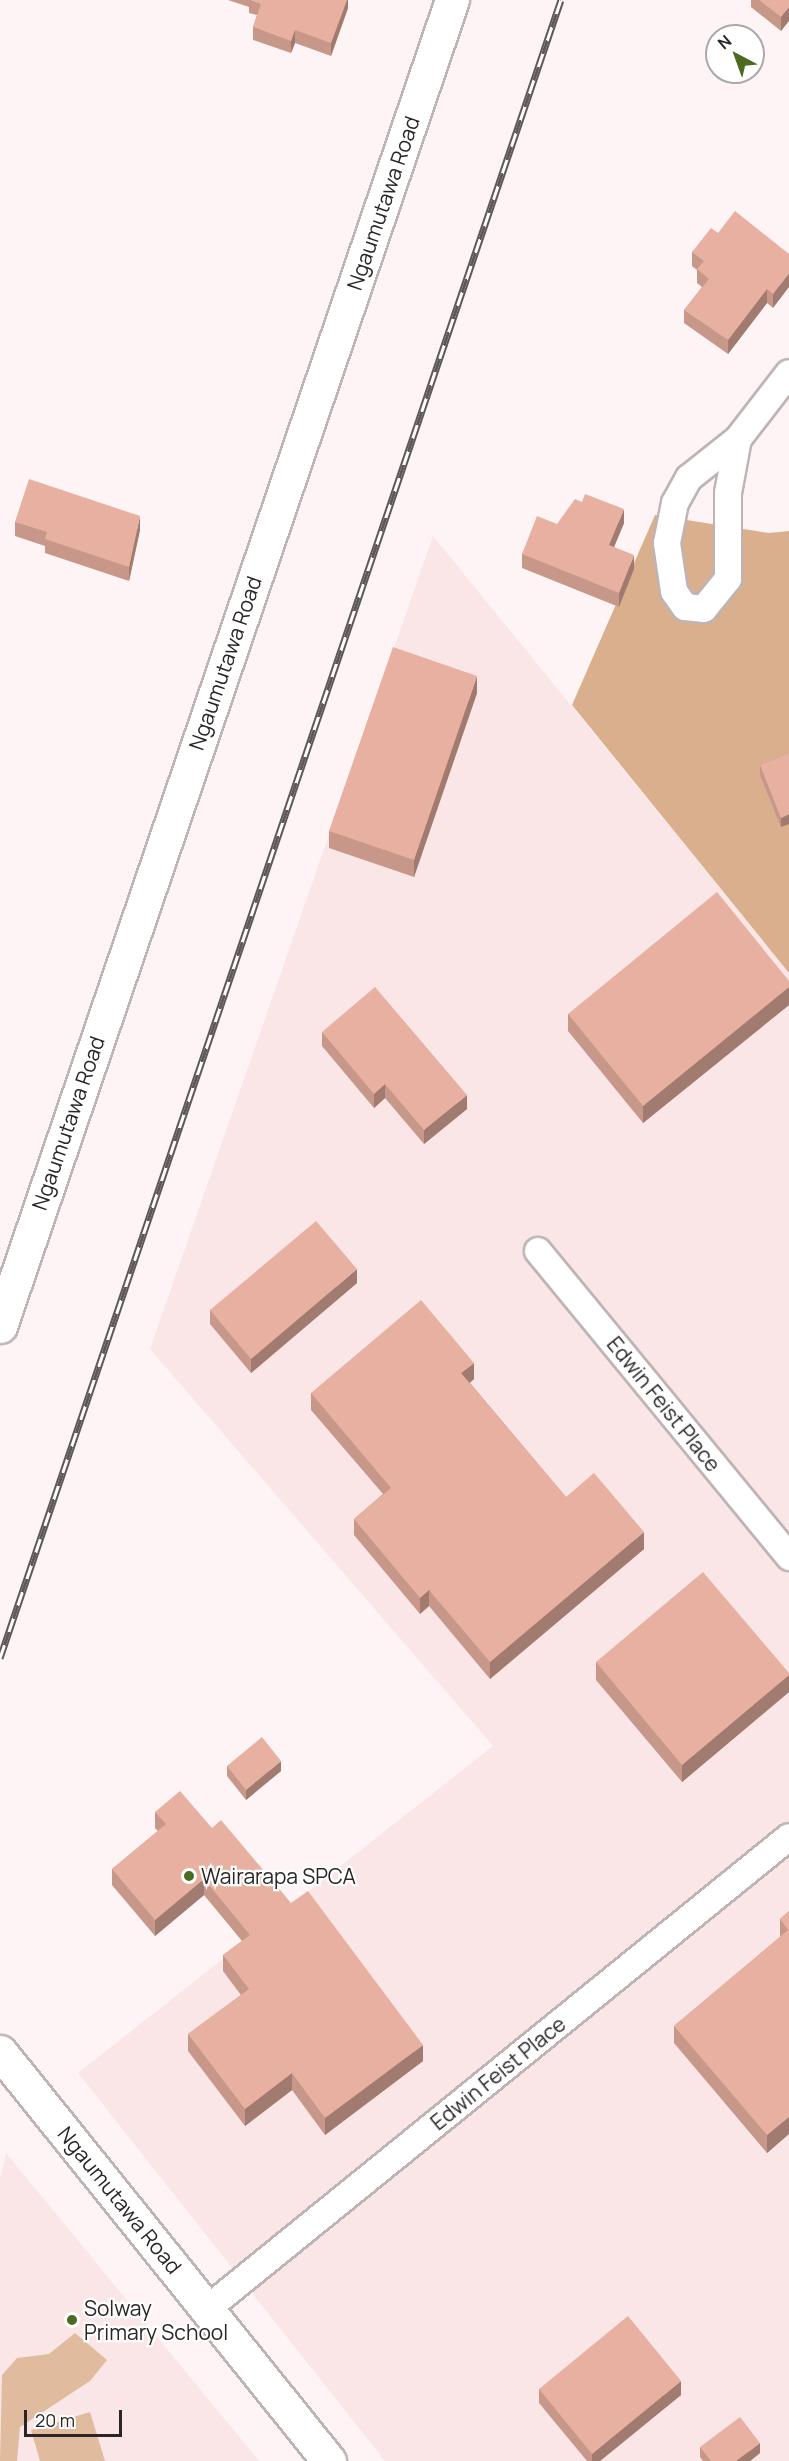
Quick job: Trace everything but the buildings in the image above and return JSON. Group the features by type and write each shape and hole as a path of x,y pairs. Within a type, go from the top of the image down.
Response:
{"main road":[{"name":"Ngaumutawa Road","path":"0,1326 452,0"},
{"name":"Ngaumutawa Road","path":"0,2052 329,2461"}],"street":[{"path":"738,439 728,493 728,579 704,609 685,607 674,591 667,543 675,503 689,478 738,439 789,373"},
{"name":"Edwin Feist Place","path":"538,1251 789,1557"},
{"name":"Edwin Feist Place","path":"207,2309 789,1837"}],"shaded area":[{"path":"655,515 769,533 789,531 789,973 572,705"},
{"path":"433,536 789,973 789,2461 385,2461 78,2073 493,1746 150,1349"},
{"name":"Solway Primary School","path":"6,2153 259,2461 0,2461 0,2179"},
{"path":"75,2333 107,2360 90,2381 20,2427 17,2461 0,2461 2,2375 17,2358 49,2354"},
{"path":"90,2412 105,2461 40,2461 31,2430"}],"railway":[{"path":"0,1658 561,0"}],"place":[{"name":"Wairarapa SPCA","path":"189,1876"},
{"name":"Solway Primary School","path":"72,2320"}]}
